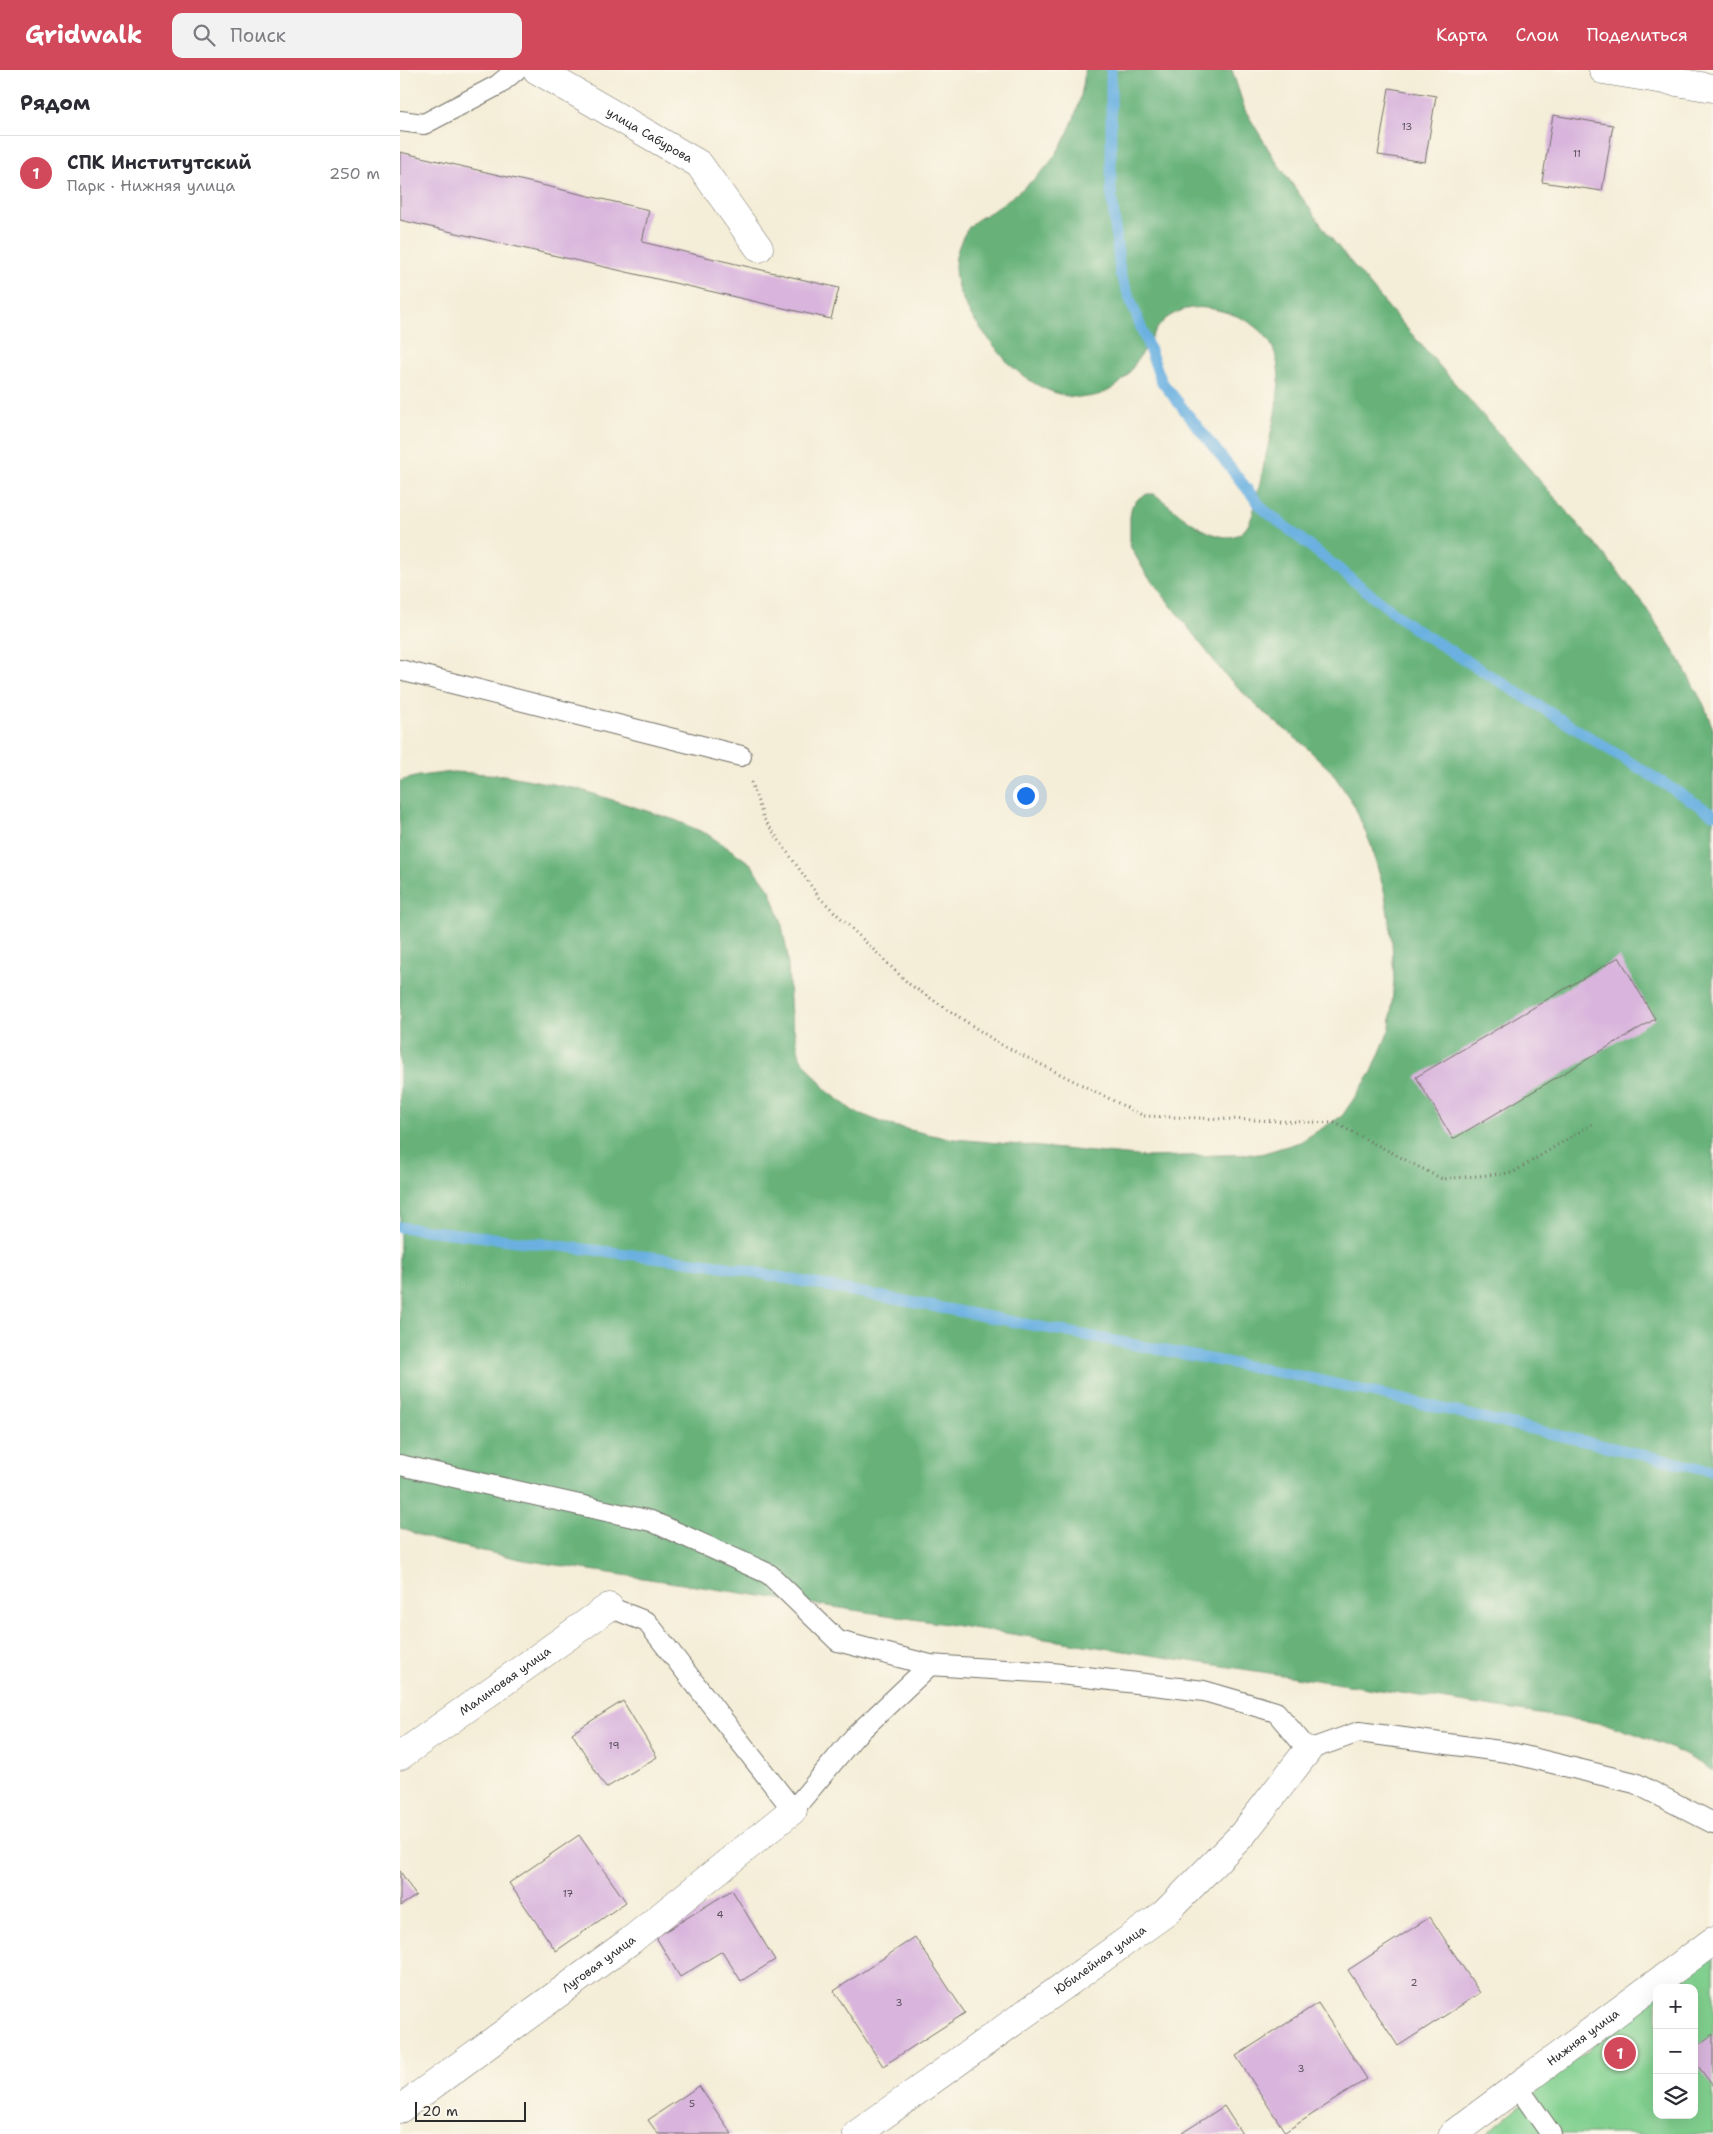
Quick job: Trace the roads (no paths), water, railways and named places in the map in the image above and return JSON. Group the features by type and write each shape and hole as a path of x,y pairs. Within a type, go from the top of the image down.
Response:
{"street":[{"name":"улица Сабурова","path":"537,70 699,164 759,248"},
{"path":"1603,70 1713,88"},
{"name":"Малиновая улица","path":"400,1756 609,1607"},
{"name":"Юбилейная улица","path":"857,2134 1164,1914 1242,1834 1308,1750"},
{"name":"Луговая улица","path":"400,2109 630,1941 793,1810"},
{"name":"Нижняя улица","path":"1453,2134 1713,1941"}],"lane":[{"path":"400,121 424,124 498,85 516,70"},
{"path":"400,670 741,756"},
{"path":"400,1465 651,1521 769,1574 838,1641 930,1665 1052,1673 1204,1691 1276,1712 1308,1750 1359,1732 1507,1752 1635,1783 1713,1823"},
{"path":"609,1607 647,1622 793,1810 855,1736 930,1665"},
{"path":"1518,2087 1551,2134"}],"waterway":[{"path":"1111,70 1111,188 1120,273 1162,382 1263,509 1412,627 1713,814"},
{"path":"400,1227 711,1264 1314,1379 1713,1471"}],"place":[{"name":"СПК Институтский","path":"1620,2053"}]}
